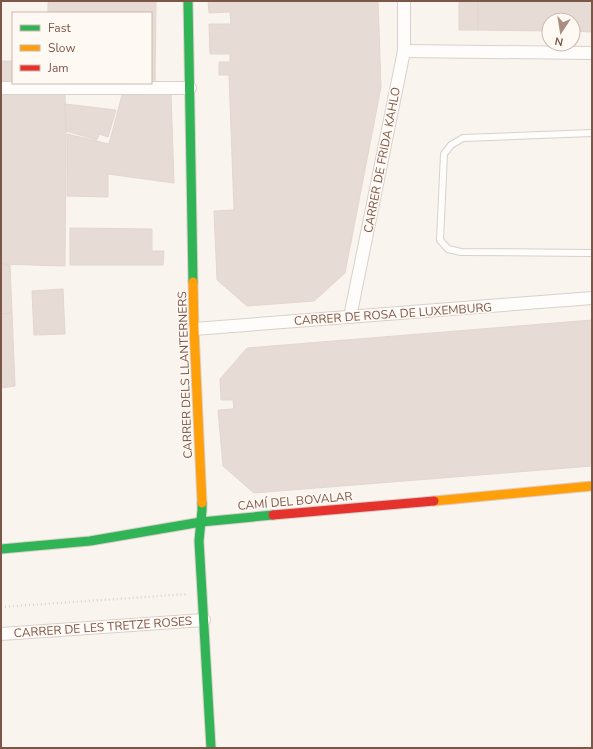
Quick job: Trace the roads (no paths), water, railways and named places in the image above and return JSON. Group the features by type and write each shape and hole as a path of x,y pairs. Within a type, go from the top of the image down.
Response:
{"street":[{"name":"CARRER DELS LLANTERNERS","path":"188,1 194,330 202,510 199,541 211,748"},
{"name":"CARRER DE FRIDA KAHLO","path":"350,317 404,51 404,1"},
{"path":"404,51 592,53"},
{"path":"1,88 190,88"},
{"name":"CARRER DE ROSA DE LUXEMBURG","path":"194,330 592,298"},
{"name":"CAMÍ DEL BOVALAR","path":"1,549 90,541 201,522 592,486"},
{"name":"CARRER DE LES TRETZE ROSES","path":"1,634 204,620"}],"lane":[{"path":"592,133 463,138 451,145 444,154 440,240 448,249 461,252 592,253"}]}
